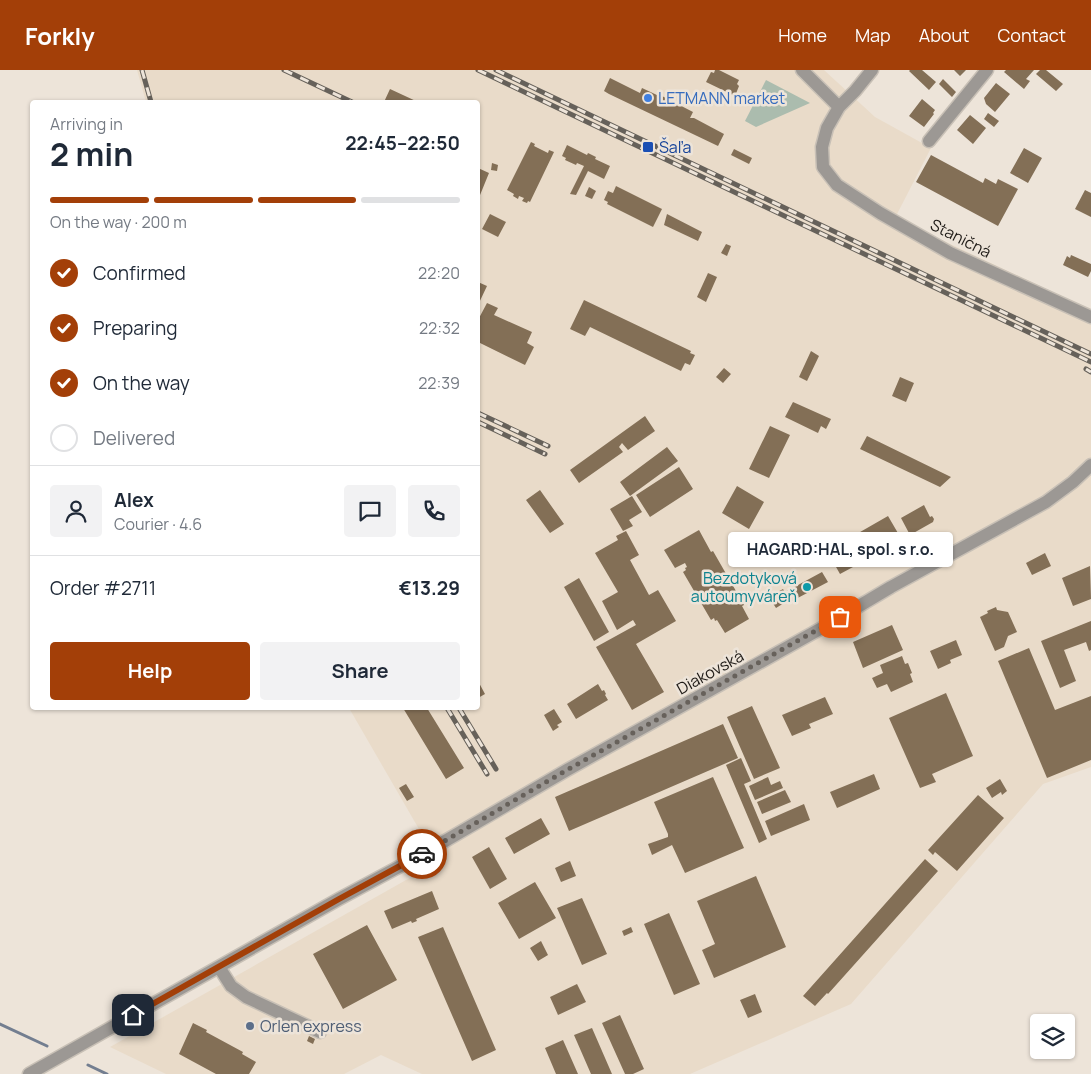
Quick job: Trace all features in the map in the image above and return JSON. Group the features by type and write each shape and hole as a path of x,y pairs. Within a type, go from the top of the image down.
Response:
{"street":[{"path":"802,70 839,107 872,70"},
{"path":"929,141 987,70"},
{"name":"Staničná","path":"839,107 827,128 822,147 823,166 837,185 880,213 950,253 1091,317"},
{"name":"Diakovská","path":"29,1074 339,899 421,855 575,765 829,624 891,587 1046,502 1073,482 1091,465"},
{"path":"219,967 231,986 246,998 320,1032"}],"shaded area":[{"path":"137,70 824,70 875,117 931,148 895,218 1091,310 1091,767 1043,784 851,1004 690,1074 422,1074 381,1055 344,1074 166,1074 110,1047 438,862 350,710 480,710 480,100 145,100"}],"green space":[{"path":"766,80 810,103 756,127 745,121"}],"building":[{"path":"715,70 719,70 739,80 735,96 706,82 711,72 714,73"},
{"path":"910,70 922,70 936,82 929,90"},
{"path":"954,70 966,70 960,76"},
{"path":"1006,70 1034,70 1026,79 1030,81 1024,89 1004,72"},
{"path":"1040,70 1046,70 1063,84 1056,91 1036,74"},
{"path":"610,78 640,93 642,88 660,95 693,112 690,118 694,118 724,134 718,146 604,91"},
{"path":"943,79 956,92 952,97 939,84"},
{"path":"996,83 1010,94 995,112 986,104 984,98"},
{"path":"390,89 414,100 385,100"},
{"path":"922,99 935,110 924,127 909,116"},
{"path":"988,113 999,121 994,127 984,119"},
{"path":"970,115 986,128 973,144 957,130"},
{"path":"531,142 535,144 534,146 548,153 549,150 554,152 530,202 528,201 527,203 522,201 524,198 519,196 518,199 507,190"},
{"path":"567,145 587,155 588,153 596,157 595,159 610,166 604,179 588,171 576,195 570,194 584,166 565,160 566,158 562,156"},
{"path":"1024,148 1042,158 1028,183 1010,173"},
{"path":"734,149 752,158 749,164 731,155"},
{"path":"931,155 983,183 985,178 996,184 998,179 1018,189 998,226 916,182"},
{"path":"492,163 498,165 497,171 491,170"},
{"path":"480,169 489,173 480,195"},
{"path":"616,186 662,209 653,227 607,204 608,202 604,200 608,191 613,193"},
{"path":"589,187 596,191 592,199 585,196"},
{"path":"1085,190 1091,193 1091,217 1075,209"},
{"path":"490,214 506,222 498,237 482,229"},
{"path":"667,214 702,232 698,241 664,225"},
{"path":"726,244 731,246 727,256 721,253"},
{"path":"1071,255 1091,264 1091,271 1088,277 1063,265 1067,256 1070,258"},
{"path":"708,273 717,277 706,302 697,297"},
{"path":"480,283 487,286 480,301"},
{"path":"584,300 691,351 690,353 695,355 690,365 685,363 681,371 590,327 585,336 570,329"},
{"path":"487,303 498,308 494,315 532,332 527,343 534,347 525,365 480,343 480,316"},
{"path":"811,351 819,356 807,381 799,377"},
{"path":"724,368 731,374 723,383 716,377"},
{"path":"900,377 914,383 906,402 892,396"},
{"path":"793,402 831,419 826,429 821,426 818,433 785,417"},
{"path":"645,416 655,431 628,450 622,443 619,447 623,452 579,483 570,470"},
{"path":"770,426 790,435 769,478 749,469"},
{"path":"867,436 951,477 940,487 860,449"},
{"path":"667,447 678,461 630,496 620,482"},
{"path":"679,467 693,489 650,517 636,495"},
{"path":"737,486 764,502 749,529 722,513"},
{"path":"540,490 564,524 550,533 526,500"},
{"path":"632,496 642,512 629,520 633,526 623,531 610,509"},
{"path":"924,505 930,517 932,516 934,519 933,522 910,535 901,518"},
{"path":"888,516 902,540 889,547 884,539 849,559 853,567 840,574 827,551"},
{"path":"699,530 744,605 742,606 749,619 725,633 717,620 715,621 714,618 711,620 683,572 687,567 685,563 675,568 664,550"},
{"path":"626,531 639,555 630,560 649,595 658,590 676,621 636,644 664,692 632,710 596,647 636,625 633,620 617,630 602,601 618,592 595,553 618,540 616,536"},
{"path":"1045,553 1051,566 1032,575 1026,563"},
{"path":"1090,566 1091,599 1073,606 1062,578"},
{"name":"Bezdotyková autoumyváreň","path":"822,572 828,582 792,601 787,591"},
{"path":"579,578 609,632 594,641 564,587"},
{"path":"783,589 789,600 776,608 769,597"},
{"path":"996,607 997,610 1008,612 1017,632 1008,636 1004,647 995,651 980,617"},
{"path":"1091,621 1091,650 1089,651 1086,642 1064,650 1076,681 1060,688 1041,641"},
{"path":"892,625 903,650 863,668 853,642"},
{"path":"956,640 962,655 950,660 951,663 938,669 930,651"},
{"path":"1029,648 1055,710 1091,696 1091,760 1047,778 998,661"},
{"path":"902,656 905,664 908,663 913,682 891,692 887,684 877,688 872,678 883,673 880,665"},
{"path":"598,684 602,691 604,690 608,700 576,719 567,704"},
{"path":"480,685 485,694 480,697"},
{"path":"946,693 973,756 932,774 936,782 920,788 889,718"},
{"path":"825,697 833,714 809,724 811,728 792,736 782,715"},
{"path":"752,706 780,768 754,779 727,717"},
{"path":"554,709 562,722 553,731 544,715"},
{"path":"404,710 428,710 464,768 446,779"},
{"path":"723,724 738,758 569,831 555,797"},
{"path":"741,758 751,781 744,784 767,839 759,843 726,765"},
{"path":"874,774 880,789 837,808 830,792"},
{"path":"713,777 744,848 685,873 672,845 652,855 648,844 668,837 654,802"},
{"path":"768,777 771,785 780,781 783,788 755,800 749,786"},
{"path":"1000,779 1007,791 1002,795 1001,792 992,798 986,788"},
{"path":"406,784 414,797 407,801 399,788"},
{"path":"785,790 791,802 762,814 757,802"},
{"path":"978,795 1004,818 957,871 935,852 933,855 928,850"},
{"path":"804,804 810,820 771,836 765,821"},
{"path":"541,818 550,834 514,854 505,838"},
{"path":"489,847 507,879 490,889 472,857"},
{"path":"925,859 938,871 828,994 815,1006 803,996"},
{"path":"570,861 576,876 561,882 555,868"},
{"path":"756,876 786,947 714,978 702,950 715,944 697,901"},
{"path":"535,882 556,918 519,939 498,903"},
{"path":"432,891 439,909 416,919 417,921 412,923 411,921 392,929 384,911"},
{"path":"582,898 607,954 582,965 557,908"},
{"path":"669,913 700,984 674,995 644,924"},
{"path":"367,925 397,980 343,1009 313,954"},
{"path":"443,927 496,1050 472,1061 418,937"},
{"path":"631,927 633,932 624,936 622,931"},
{"path":"541,941 548,955 538,961 530,948"},
{"path":"577,984 586,1002 558,1015 550,997"},
{"path":"755,994 762,1012 748,1018 740,1000"},
{"path":"620,1015 644,1069 633,1074 625,1074 602,1023"},
{"path":"193,1023 243,1052 242,1054 256,1062 249,1074 216,1074 179,1054"},
{"path":"592,1028 612,1074 591,1074 574,1035"},
{"path":"309,1036 315,1039 313,1044 307,1041"},
{"path":"563,1040 578,1074 556,1074 545,1048"}],"waterway":[{"path":"0,1024 47,1046"},
{"path":"88,1065 107,1074"}],"railway":[{"path":"142,70 150,100"},
{"path":"284,70 348,100"},
{"path":"478,70 1091,362"},
{"path":"496,70 1091,354"},
{"path":"1086,369 1091,372"},
{"path":"480,414 548,446"},
{"path":"480,423 545,454"},
{"path":"448,710 487,774"},
{"path":"460,710 496,769"}],"way so far":[{"path":"422,854 567,770 840,617"}],"place":[{"name":"LETMANN market","path":"648,98"},
{"name":"Šaľa","path":"648,147"},
{"name":"Bezdotyková autoumyváreň","path":"807,587"},
{"name":"HAGARD:HAL, spol. s r.o.","path":"840,617"},
{"name":"Orlen express","path":"250,1026"}],"route":[{"path":"133,1015 422,854"}]}
